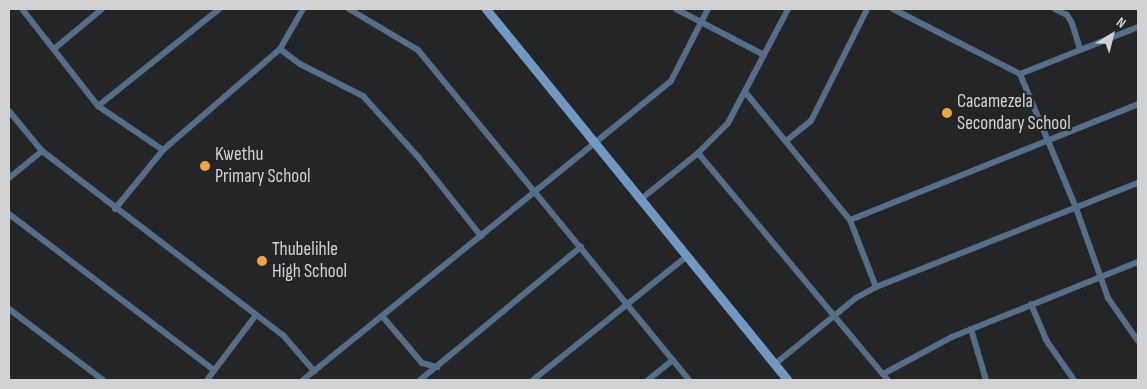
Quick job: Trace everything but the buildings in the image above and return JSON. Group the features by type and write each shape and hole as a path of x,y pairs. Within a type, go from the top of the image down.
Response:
{"street":[{"path":"22,9 98,106 163,150"},
{"path":"54,49 102,9"},
{"path":"98,106 218,9"},
{"path":"115,209 163,150 280,49 303,9"},
{"path":"349,9 362,12 418,50 689,380"},
{"path":"486,9 788,380"},
{"path":"676,9 764,55"},
{"path":"303,380 383,317 536,192 595,141 671,81 708,9"},
{"path":"640,200 722,131 746,93 788,9"},
{"path":"786,141 811,121 867,9"},
{"path":"893,9 1020,74 1076,208 1100,276 1118,315 1138,341"},
{"path":"1055,9 1067,15 1072,23 1080,49"},
{"path":"1020,74 1138,27"},
{"path":"280,49 300,64 363,96 419,158 481,236"},
{"path":"746,93 850,220 876,287"},
{"path":"850,220 1138,104"},
{"path":"9,111 42,151 115,209 283,334 314,371"},
{"path":"9,178 42,151"},
{"path":"698,153 888,380"},
{"path":"775,364 833,316 876,287 1138,183"},
{"path":"9,214 214,370"},
{"path":"420,380 581,247"},
{"path":"533,380 686,257"},
{"path":"882,374 932,346 1031,304 1138,262"},
{"path":"1031,304 1046,340 1074,380"},
{"path":"9,310 103,380"},
{"path":"206,380 256,315"},
{"path":"383,317 422,363 436,367"},
{"path":"971,329 986,380"},
{"path":"648,380 673,360"}],"place":[{"name":"Cacamezela Secondary School","path":"947,113"},
{"name":"Kwethu Primary School","path":"205,166"},
{"name":"Thubelihle High School","path":"262,261"}]}
